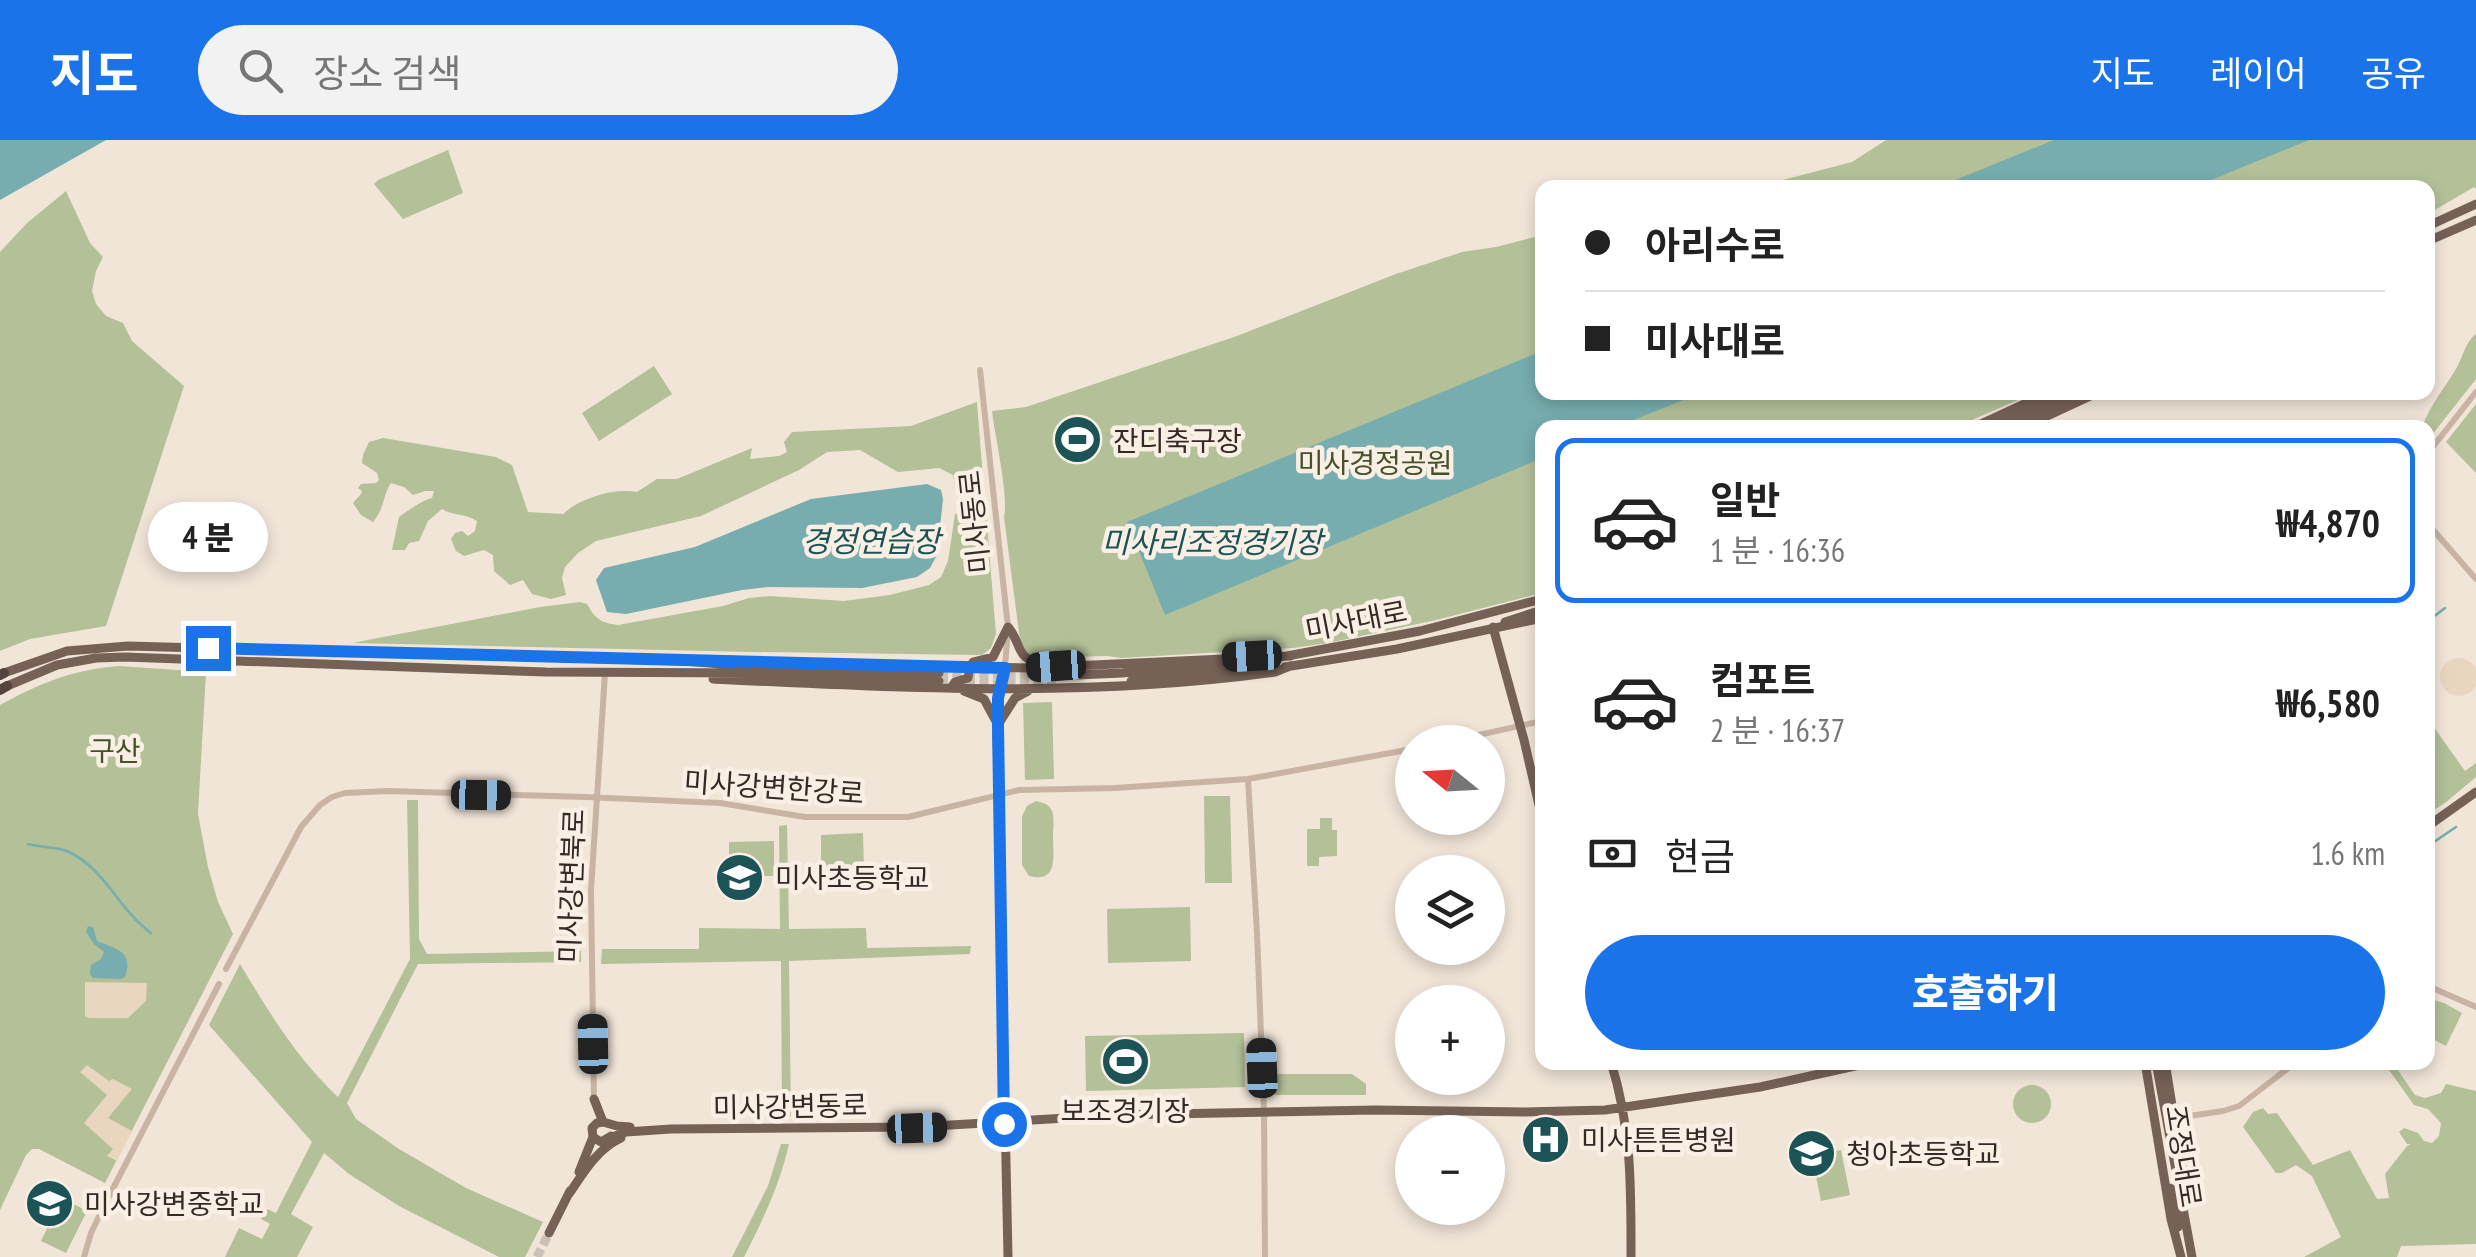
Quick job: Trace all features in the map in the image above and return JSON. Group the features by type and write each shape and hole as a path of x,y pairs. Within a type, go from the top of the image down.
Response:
{"main road":[{"path":"2435,223 2476,204"},
{"path":"2435,238 2476,220"},
{"path":"1989,420 2033,400"},
{"path":"2006,420 2048,400"},
{"path":"2021,420 2064,400"},
{"path":"2039,420 2082,400"},
{"name":"미사대로","path":"1290,661 1535,602"},
{"name":"미사대로","path":"1493,628 1535,613"},
{"name":"미사대로","path":"1056,678 1290,661 1408,647 1535,619"},
{"path":"961,666 993,657 1008,627 1016,636 1020,654 1056,678"},
{"path":"1493,628 1535,788"},
{"path":"1,673 67,651 128,646 961,666 1160,686 1275,672 1290,661"},
{"path":"4,688 57,664 125,657 605,674 939,677 684,661"},
{"path":"954,688 955,682 968,678 970,672 961,666"},
{"path":"1005,668 998,725 1008,1257"},
{"path":"681,674 713,679 1033,688"},
{"path":"998,725 1016,698 1056,678"},
{"path":"954,688 984,699 998,725"},
{"path":"2435,821 2476,792"},
{"path":"1613,1070 1624,1106 1630,1169 1631,1257"},
{"name":"미사강변동로","path":"663,1130 917,1128 1117,1115 1264,1111 1605,1110 1760,1087 1837,1070"},
{"name":"조정대로","path":"2151,1070 2181,1257"},
{"name":"조정대로","path":"2152,1070 2192,1257"},
{"name":"조정대로","path":"2167,1070 2189,1211 2192,1257"},
{"path":"594,1099 612,1131 599,1136"},
{"path":"549,1233 599,1136 594,1099"},
{"path":"599,1136 597,1123 663,1130"},
{"path":"599,1136 663,1130"},
{"path":"569,1194 592,1159 609,1145 663,1130"}],"street":[{"name":"미사동로","path":"980,370 1008,627 1005,668"},
{"path":"2435,445 2476,392"},
{"path":"2435,532 2476,579"},
{"name":"미사강변북로","path":"594,1099 590,900 605,674"},
{"path":"1505,731 1535,723"},
{"name":"미사강변한강로","path":"226,969 301,827 332,797 356,792 720,803 805,816 908,817 1019,790 1248,779 1395,753"},
{"path":"1248,779 1264,1111 1265,1257"},
{"path":"84,1257 100,1214 219,984"},
{"path":"2435,989 2476,1006"},
{"path":"2176,1118 2239,1106 2286,1070"}],"green space":[{"path":"1886,140 2476,140 2476,189 2435,210 2435,180 1783,180 1852,162"},
{"path":"448,150 463,193 403,219 374,184"},
{"path":"66,191 90,243 103,257 92,291 96,304 106,316 123,323 132,341 184,386 106,626 30,639 0,651 0,252"},
{"name":"미사경정공원","path":"1535,237 1535,400 2018,400 1972,420 1535,420 1535,595 1436,620 1293,648 1121,658 1036,658 1026,654 1021,648 992,411 1026,407 1237,336 1396,274 1462,252"},
{"path":"2476,334 2476,379 2435,431 2435,420 2425,419"},
{"path":"654,366 672,394 599,441 582,413"},
{"path":"977,402 984,492 957,497 953,475 939,468 898,472 860,450 827,452 799,470 701,516 596,541 565,567 562,578 566,595 551,599 532,594 523,580 510,585 494,571 493,555 484,550 464,556 456,551 451,539 455,533 462,531 468,536 475,531 477,521 468,517 442,509 428,521 419,541 409,543 405,550 392,550 399,517 432,498 434,491 413,495 391,483 373,522 361,515 353,503 361,494 361,484 379,480 377,473 362,463 369,442 383,438 496,457 512,465 528,512 563,514 588,499 608,493 637,492 657,479 677,479 752,448 750,459 779,456 787,452 784,442 792,432 911,426"},
{"path":"2476,404 2476,473 2446,442"},
{"path":"986,513 996,634 991,648 982,655 352,643 580,602 587,604 599,619 618,625 749,598 844,601 890,595 929,585 941,577 948,561 955,514"},
{"name":"구산","path":"119,666 206,672 198,814 218,902 233,934 105,1183 32,1149 0,1210 0,705 57,679"},
{"path":"1052,702 1054,779 1025,780 1023,703"},
{"path":"2435,729 2465,771 2476,763 2476,777 2435,809"},
{"path":"1204,796 1230,796 1232,883 1205,883"},
{"path":"407,800 418,800 419,939 427,954 581,951 581,962 418,964 347,1103 356,1119 399,1149 466,1188 543,1222 525,1257 499,1257 399,1206 324,1153 291,1214 313,1227 297,1257 225,1257 239,1228 262,1239 270,1224 261,1219 267,1209 276,1213 312,1142 209,1025 240,964 297,1051 338,1097 410,959"},
{"path":"1036,801 1049,807 1053,818 1052,866 1050,872 1039,877 1029,876 1022,865 1022,816 1027,806"},
{"path":"1320,818 1332,818 1332,830 1337,830 1337,856 1319,857 1319,866 1307,866 1307,829 1320,829"},
{"path":"787,825 789,929 866,928 867,948 971,946 970,954 789,961 791,1116 782,1116 781,961 601,964 602,949 699,949 699,928 780,929 779,826"},
{"path":"863,833 864,871 825,872 821,868 821,835"},
{"path":"774,841 774,876 729,876 729,842"},
{"path":"1190,907 1191,961 1108,963 1107,909"},
{"path":"2435,1000 2462,1013 2446,1046 2435,1040"},
{"path":"1244,1033 1245,1087 1086,1091 1085,1036"},
{"path":"2389,1070 2398,1070 2415,1095 2425,1098 2441,1093 2446,1084 2476,1091 2476,1244 2401,1246 2397,1257 2304,1257 2341,1237 2312,1176 2296,1165 2276,1173 2243,1127 2253,1112 2263,1108 2268,1114 2277,1113 2313,1165 2350,1150 2377,1199 2389,1198 2385,1174 2411,1144 2399,1132 2404,1128 2432,1143 2439,1136 2441,1123 2428,1109 2414,1105"},
{"path":"1275,1074 1352,1074 1366,1084 1366,1095 1275,1095"},
{"path":"2032,1085 2045,1091 2051,1104 2045,1117 2032,1123 2019,1117 2013,1104 2019,1091"},
{"path":"781,1144 789,1144 770,1202 744,1257 732,1257 768,1186"},
{"path":"1841,1150 1850,1195 1821,1201 1812,1156"},
{"path":"62,1198 87,1211 66,1253 41,1241"}],"shaded area":[{"path":"2452,660 2466,660 2476,670 2476,684 2466,694 2452,694 2442,684 2442,670"},
{"path":"85,982 147,983 146,1001 128,1018 89,1018 85,1016"},
{"path":"87,1065 109,1081 113,1079 132,1089 108,1118 132,1131 117,1161 107,1156 113,1149 84,1123 107,1095 80,1072"}],"water":[{"path":"0,140 106,140 0,200"},
{"path":"2054,140 2309,140 2211,180 1955,180"},
{"name":"미사리조정경기장","path":"1535,354 1535,400 1684,400 1634,420 1535,420 1535,461 1165,615 1127,522"},
{"name":"경정연습장","path":"927,484 941,490 943,499 937,555 930,568 917,577 862,588 768,587 626,614 607,612 596,580 604,568 695,547 811,499"},
{"path":"88,926 93,927 97,941 125,956 125,977 93,978 90,974 91,965 104,952 86,932"}],"waterway":[{"path":"2435,616 2445,608"},
{"path":"2435,841 2456,827"},
{"path":"28,844 64,850 82,859 151,933"}],"tunnel":[{"path":"939,673 1055,676"},
{"path":"939,681 1056,683"},
{"path":"537,1257 549,1233"}],"place":[{"name":"잔디축구장","path":"1078,440"},
{"name":"미사초등학교","path":"740,877"},
{"name":"보조경기장","path":"1125,1062"},
{"name":"미사튼튼병원","path":"1546,1139"},
{"name":"청아초등학교","path":"1811,1153"},
{"name":"미사강변중학교","path":"49,1203"}],"route":[{"path":"208,648 1005,668 998,698 1004,1124"}]}
